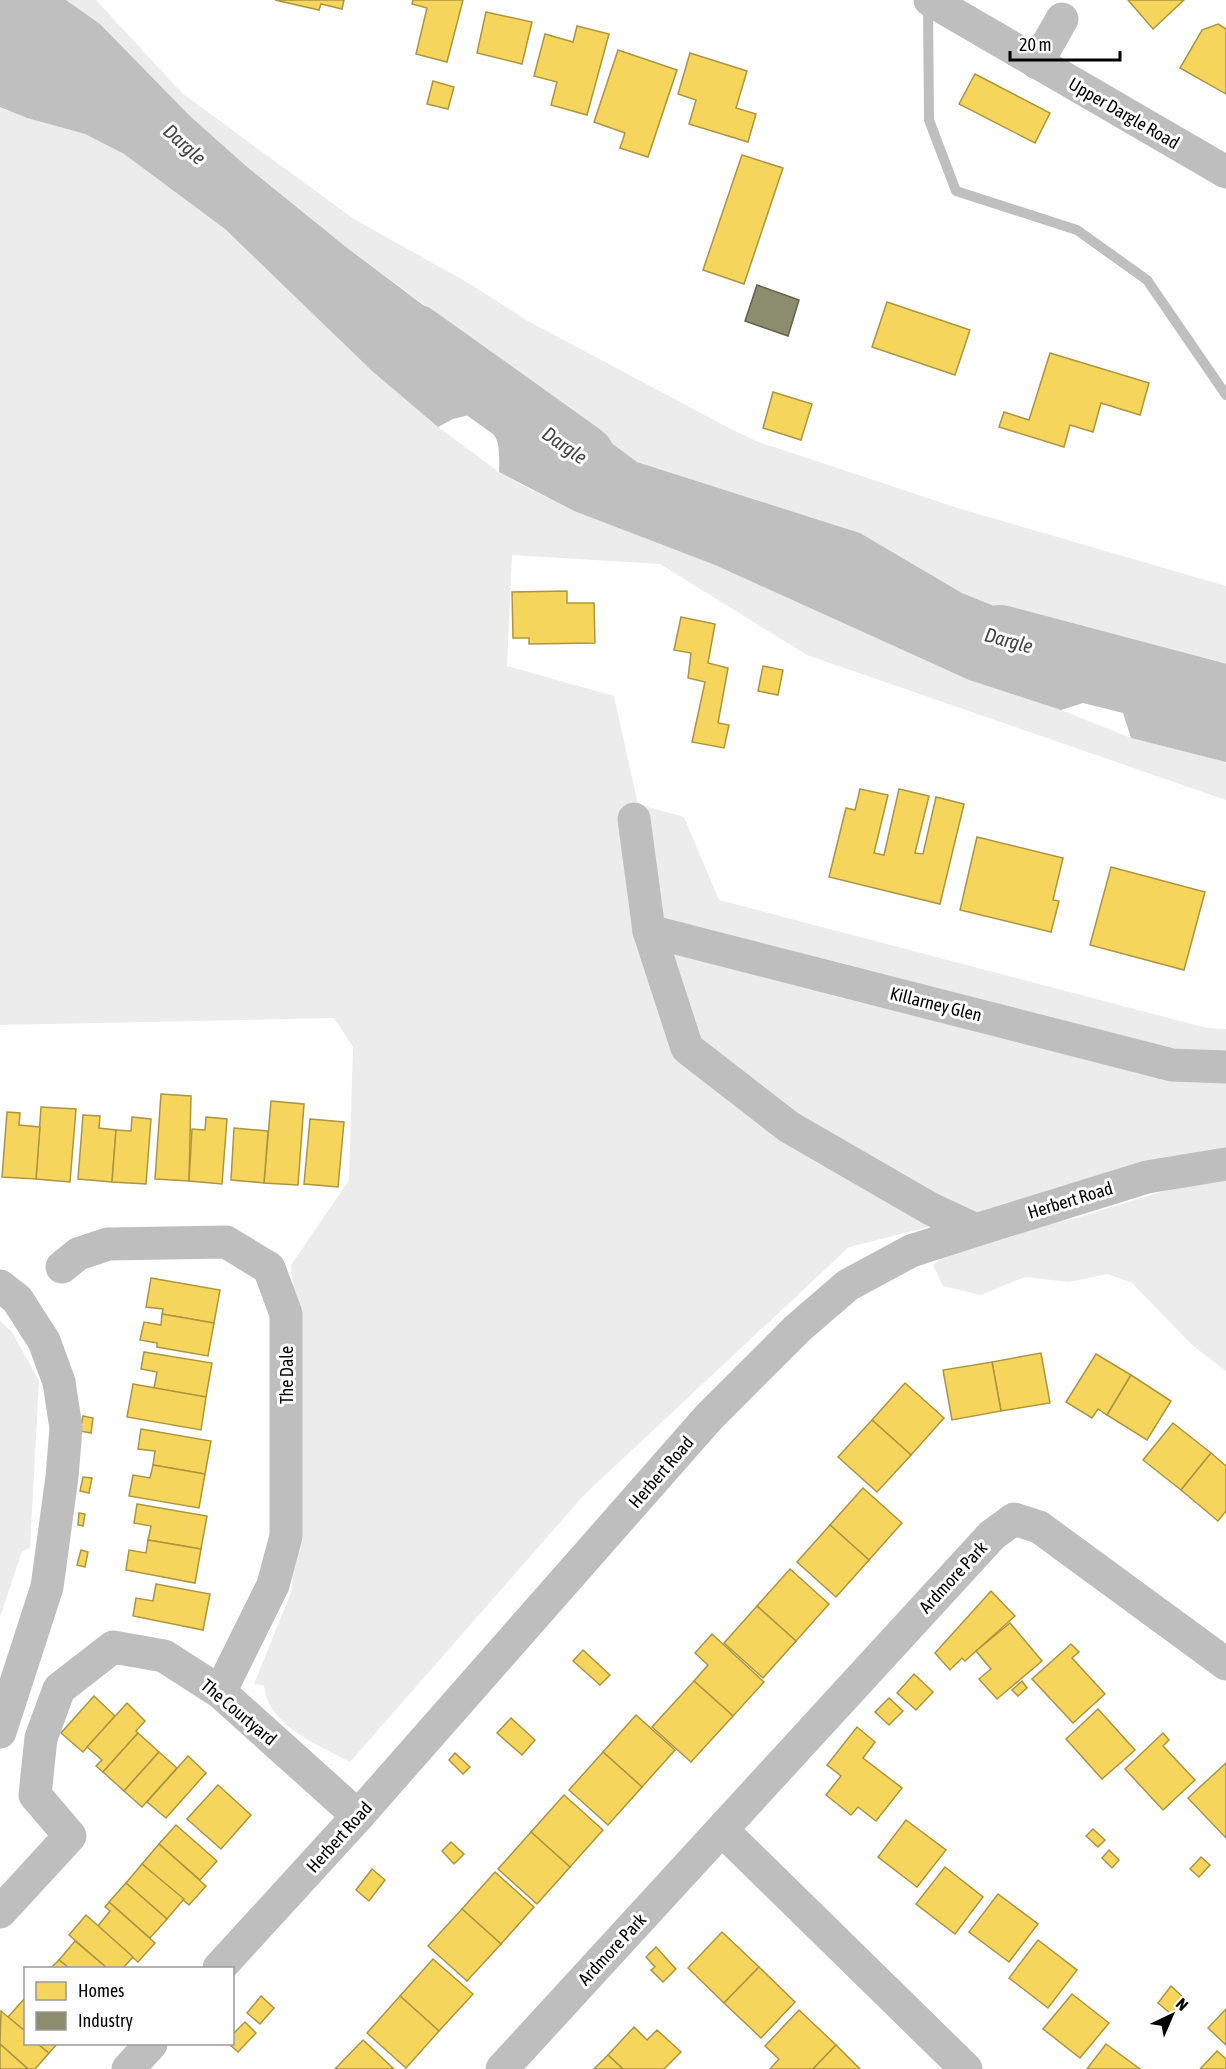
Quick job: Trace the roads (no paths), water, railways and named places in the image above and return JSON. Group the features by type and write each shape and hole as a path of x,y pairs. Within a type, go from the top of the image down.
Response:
{"street":[{"name":"Upper Dargle Road","path":"938,5 1226,172"},
{"path":"1037,63 1062,19"},
{"path":"634,819 649,931 687,1048 789,1127 931,1209 976,1230"},
{"name":"Killarney Glen","path":"649,931 1172,1065 1226,1067"},
{"name":"Herbert Road","path":"220,1967 358,1816 709,1418 798,1328 848,1285 910,1251 1147,1177 1226,1164"},
{"name":"The Dale","path":"62,1267 78,1254 108,1244 226,1242 269,1268 286,1314 286,1536 273,1585 220,1692"},
{"path":"0,1286 17,1299 44,1341 59,1382 66,1428 62,1477 47,1587 0,1732"},
{"name":"Ardmore Park","path":"502,2069 984,1544 1014,1519 1039,1527 1226,1664"},
{"name":"The Courtyard","path":"0,1912 70,1836 34,1795 41,1738 59,1689 113,1647 164,1656 220,1692 358,1816"},
{"path":"722,1830 966,2069"},
{"path":"128,2069 149,2045"}],"water":[{"path":"0,0 66,0 100,24 190,116 246,166 346,247 479,347 482,378 489,390 498,398 509,404 522,406 537,405 552,399 637,462 860,533 962,593 1060,633 1081,650 1095,670 1106,678 1120,678 1164,660 1226,678 1226,762 1131,738 1123,713 1083,703 1061,710 969,680 715,565 574,511 499,472 498,444 492,432 469,415 453,419 438,427 372,371 225,229 124,154 85,134 27,118 0,107"}],"waterway":[{"path":"928,3 929,120 956,191 1077,230 1147,280 1226,395"},
{"name":"Dargle","path":"414,337 582,457"},
{"name":"Dargle","path":"1000,638 1226,698"}]}
